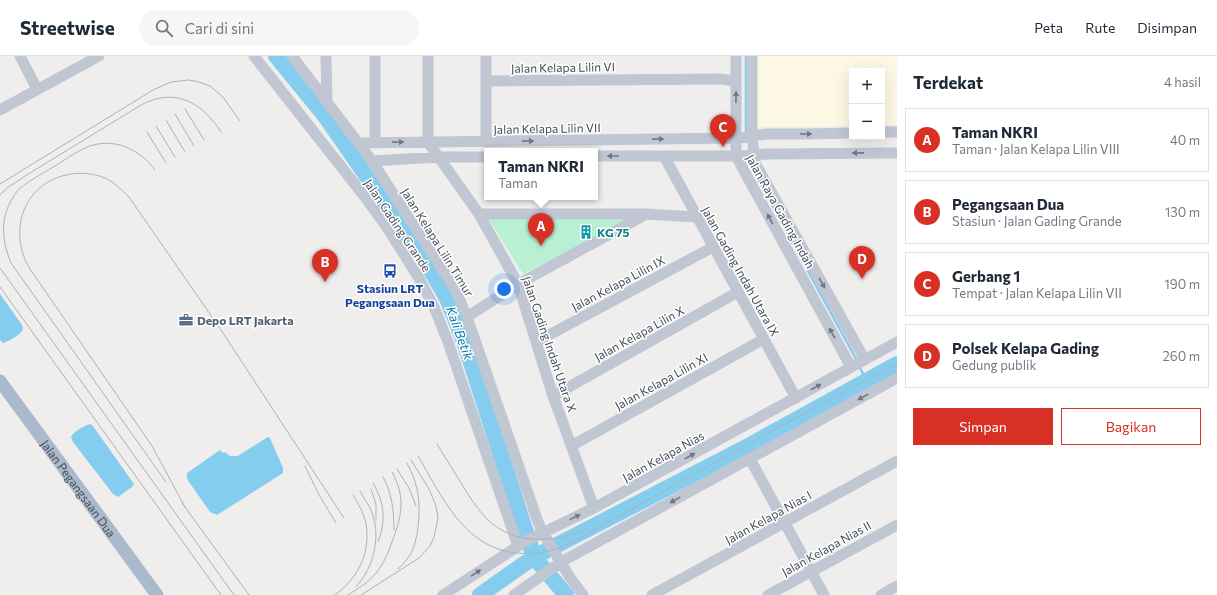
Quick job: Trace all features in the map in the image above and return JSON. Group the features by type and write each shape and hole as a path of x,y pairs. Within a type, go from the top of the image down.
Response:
{"main road":[{"name":"Jalan Pegangsaan Dua","path":"0,381 157,595"}],"street":[{"path":"20,56 37,89"},
{"path":"0,110 99,56"},
{"name":"Jalan Gading Grande","path":"254,56 365,197 386,226 419,278 434,307 448,342 522,543"},
{"name":"Jalan Kelapa Lilin Timur","path":"292,56 372,161 455,289 467,317 541,533 550,544 558,562 583,595"},
{"path":"326,56 327,101"},
{"path":"375,56 375,143"},
{"path":"428,56 428,142"},
{"path":"486,56 486,142"},
{"name":"Jalan Raya Gading Indah","path":"736,56 736,156 851,367"},
{"name":"Jalan Raya Gading Indah","path":"752,56 752,135 755,163 865,360"},
{"name":"Jalan Kelapa Lilin VI","path":"486,81 736,80"},
{"path":"885,132 897,132"},
{"name":"Jalan Kelapa Lilin VII","path":"359,143 736,138 768,134 849,133"},
{"name":"Jalan Gading Indah Utara X","path":"428,142 479,214 518,284 553,396 594,508"},
{"path":"598,156 736,156 768,154 897,153"},
{"name":"Jalan Gading Indah Utara IX","path":"664,156 796,398"},
{"path":"372,161 440,157 484,157"},
{"path":"479,214 646,214 696,217"},
{"path":"467,317 518,284 646,214"},
{"name":"Jalan Kelapa Lilin IX","path":"536,342 713,247"},
{"name":"Jalan Kelapa Lilin X","path":"553,396 738,292"},
{"name":"Jalan Kelapa Lilin XI","path":"571,446 764,339"},
{"name":"Jalan Kelapa Nias","path":"443,595 522,543 594,508 897,342"},
{"path":"522,593 558,562 897,378"},
{"path":"750,459 824,595"},
{"name":"Jalan Kelapa Nias I","path":"652,595 897,461"},
{"name":"Jalan Kelapa Nias II","path":"768,595 897,525"},
{"path":"881,595 897,586"}],"shaded area":[{"path":"757,56 897,56 897,125 885,125 885,68 849,68 849,126 757,127"}],"green space":[{"path":"488,218 631,219 523,274"}],"water":[{"path":"0,294 22,325 23,329 14,338 3,343 0,340"},
{"path":"90,424 93,426 134,484 118,497 113,494 73,442 71,437 82,427"},
{"path":"268,437 270,438 283,468 283,473 217,515 210,512 187,479 187,473 220,450 230,456 238,456"}],"waterway":[{"name":"Kali Betik","path":"276,56 325,116 423,257 447,298 464,341 534,557 566,595"},
{"path":"746,56 746,133"},
{"path":"747,159 856,359"},
{"path":"480,595 534,557 752,444 897,364"},
{"path":"860,368 867,381"}],"tram line":[{"path":"0,184 153,90 171,82 189,80 210,86 223,97 240,121"},
{"path":"0,195 7,188 25,176 141,105 153,100 165,97 187,100 214,121 221,132"},
{"path":"185,109 204,140"},
{"path":"175,114 194,146"},
{"path":"166,120 185,152"},
{"path":"156,126 175,157"},
{"path":"147,132 166,163"},
{"path":"155,170 141,156 124,146 105,143 85,148 73,154 19,189 8,206 5,215 4,234 7,253 11,263 166,482"},
{"path":"185,507 152,446 30,269 23,255 20,241 20,226 23,212 29,200 39,189 51,180 71,174 96,175 112,182 129,197 221,330 344,518"},
{"path":"0,268 234,595"},
{"path":"0,287 221,595"},
{"path":"418,456 445,503 468,530 482,541 498,549 516,553 531,554 543,552 569,544 777,428 897,364"},
{"path":"437,444 477,507 488,520 499,528 522,538 534,539 559,537 584,530"},
{"path":"361,595 419,558 430,546 434,537 438,518 436,506 429,489 411,460"},
{"path":"398,569 407,560 413,549 419,519 417,489 407,463"},
{"path":"305,466 319,495 336,523"},
{"path":"397,469 409,488 416,506"},
{"path":"348,595 374,576 386,558 392,542 401,507 399,490 392,472"},
{"path":"383,477 389,489 392,503 394,530"},
{"path":"373,483 380,498 383,512 381,534 378,542"},
{"path":"371,489 376,504 376,520"},
{"path":"356,587 363,579 372,560 376,539 374,518 360,491"},
{"path":"335,595 343,589 356,573 361,564 366,545 367,534 365,520 353,495"},
{"path":"182,503 249,595"}],"place":[{"name":"Gerbang 1","path":"723,147"},
{"name":"KG 75","path":"586,232"},
{"name":"Taman NKRI","path":"541,246"},
{"name":"Stasiun LRT Pegangsaan Dua","path":"390,271"},
{"name":"Polsek Kelapa Gading","path":"862,279"},
{"name":"Pegangsaan Dua","path":"325,282"},
{"name":"Depo LRT Jakarta","path":"186,320"}]}
